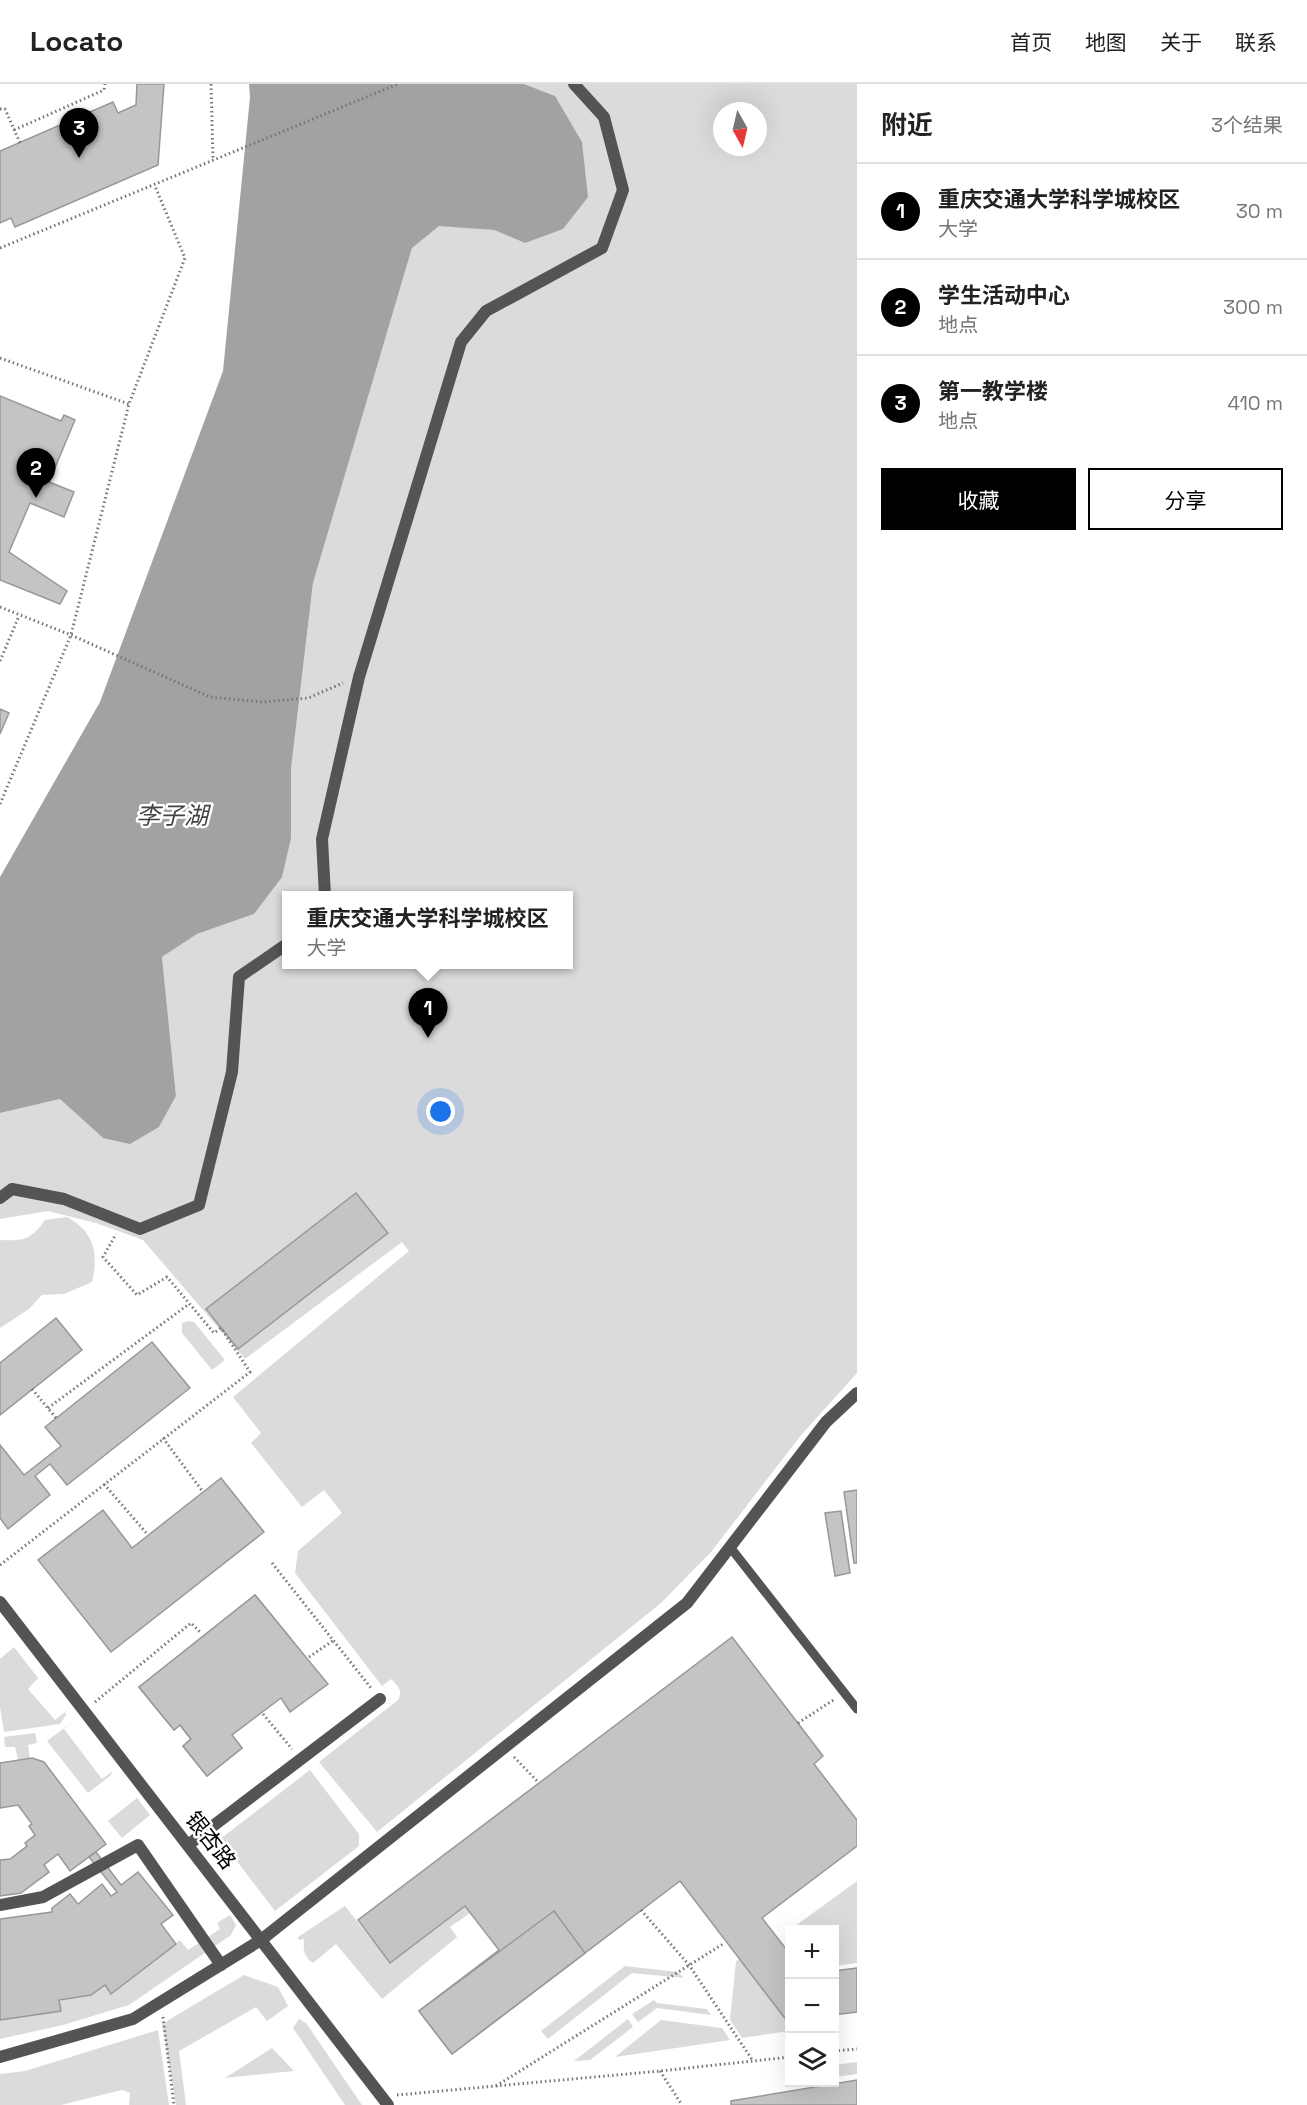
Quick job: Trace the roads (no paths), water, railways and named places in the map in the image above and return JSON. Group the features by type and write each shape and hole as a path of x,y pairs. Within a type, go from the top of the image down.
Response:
{"street":[{"path":"325,891 322,839 359,677 460,342 486,311 602,248 623,190 604,117 574,84"},
{"path":"0,1197 12,1189 64,1199 140,1228 199,1205 232,1072 239,977 282,947"},
{"path":"0,2057 134,2019 261,1940 687,1603 826,1422 857,1393"},
{"name":"银杏路","path":"0,1602 384,2101"},
{"path":"188,1845 380,1699"},
{"path":"0,1905 43,1897 138,1845 221,1965"}],"lane":[{"path":"730,1547 857,1709"}],"water":[{"name":"李子湖","path":"249,84 524,84 555,96 582,142 588,197 563,229 525,243 494,230 439,226 412,248 313,583 291,769 291,838 282,877 254,914 197,934 162,957 176,1096 159,1127 130,1144 103,1138 60,1099 0,1113 0,877 100,702 223,371 250,97"}],"place":[{"name":"第一教学楼","path":"79,158"},
{"name":"学生活动中心","path":"36,498"},
{"name":"重庆交通大学科学城校区","path":"428,1038"}]}
